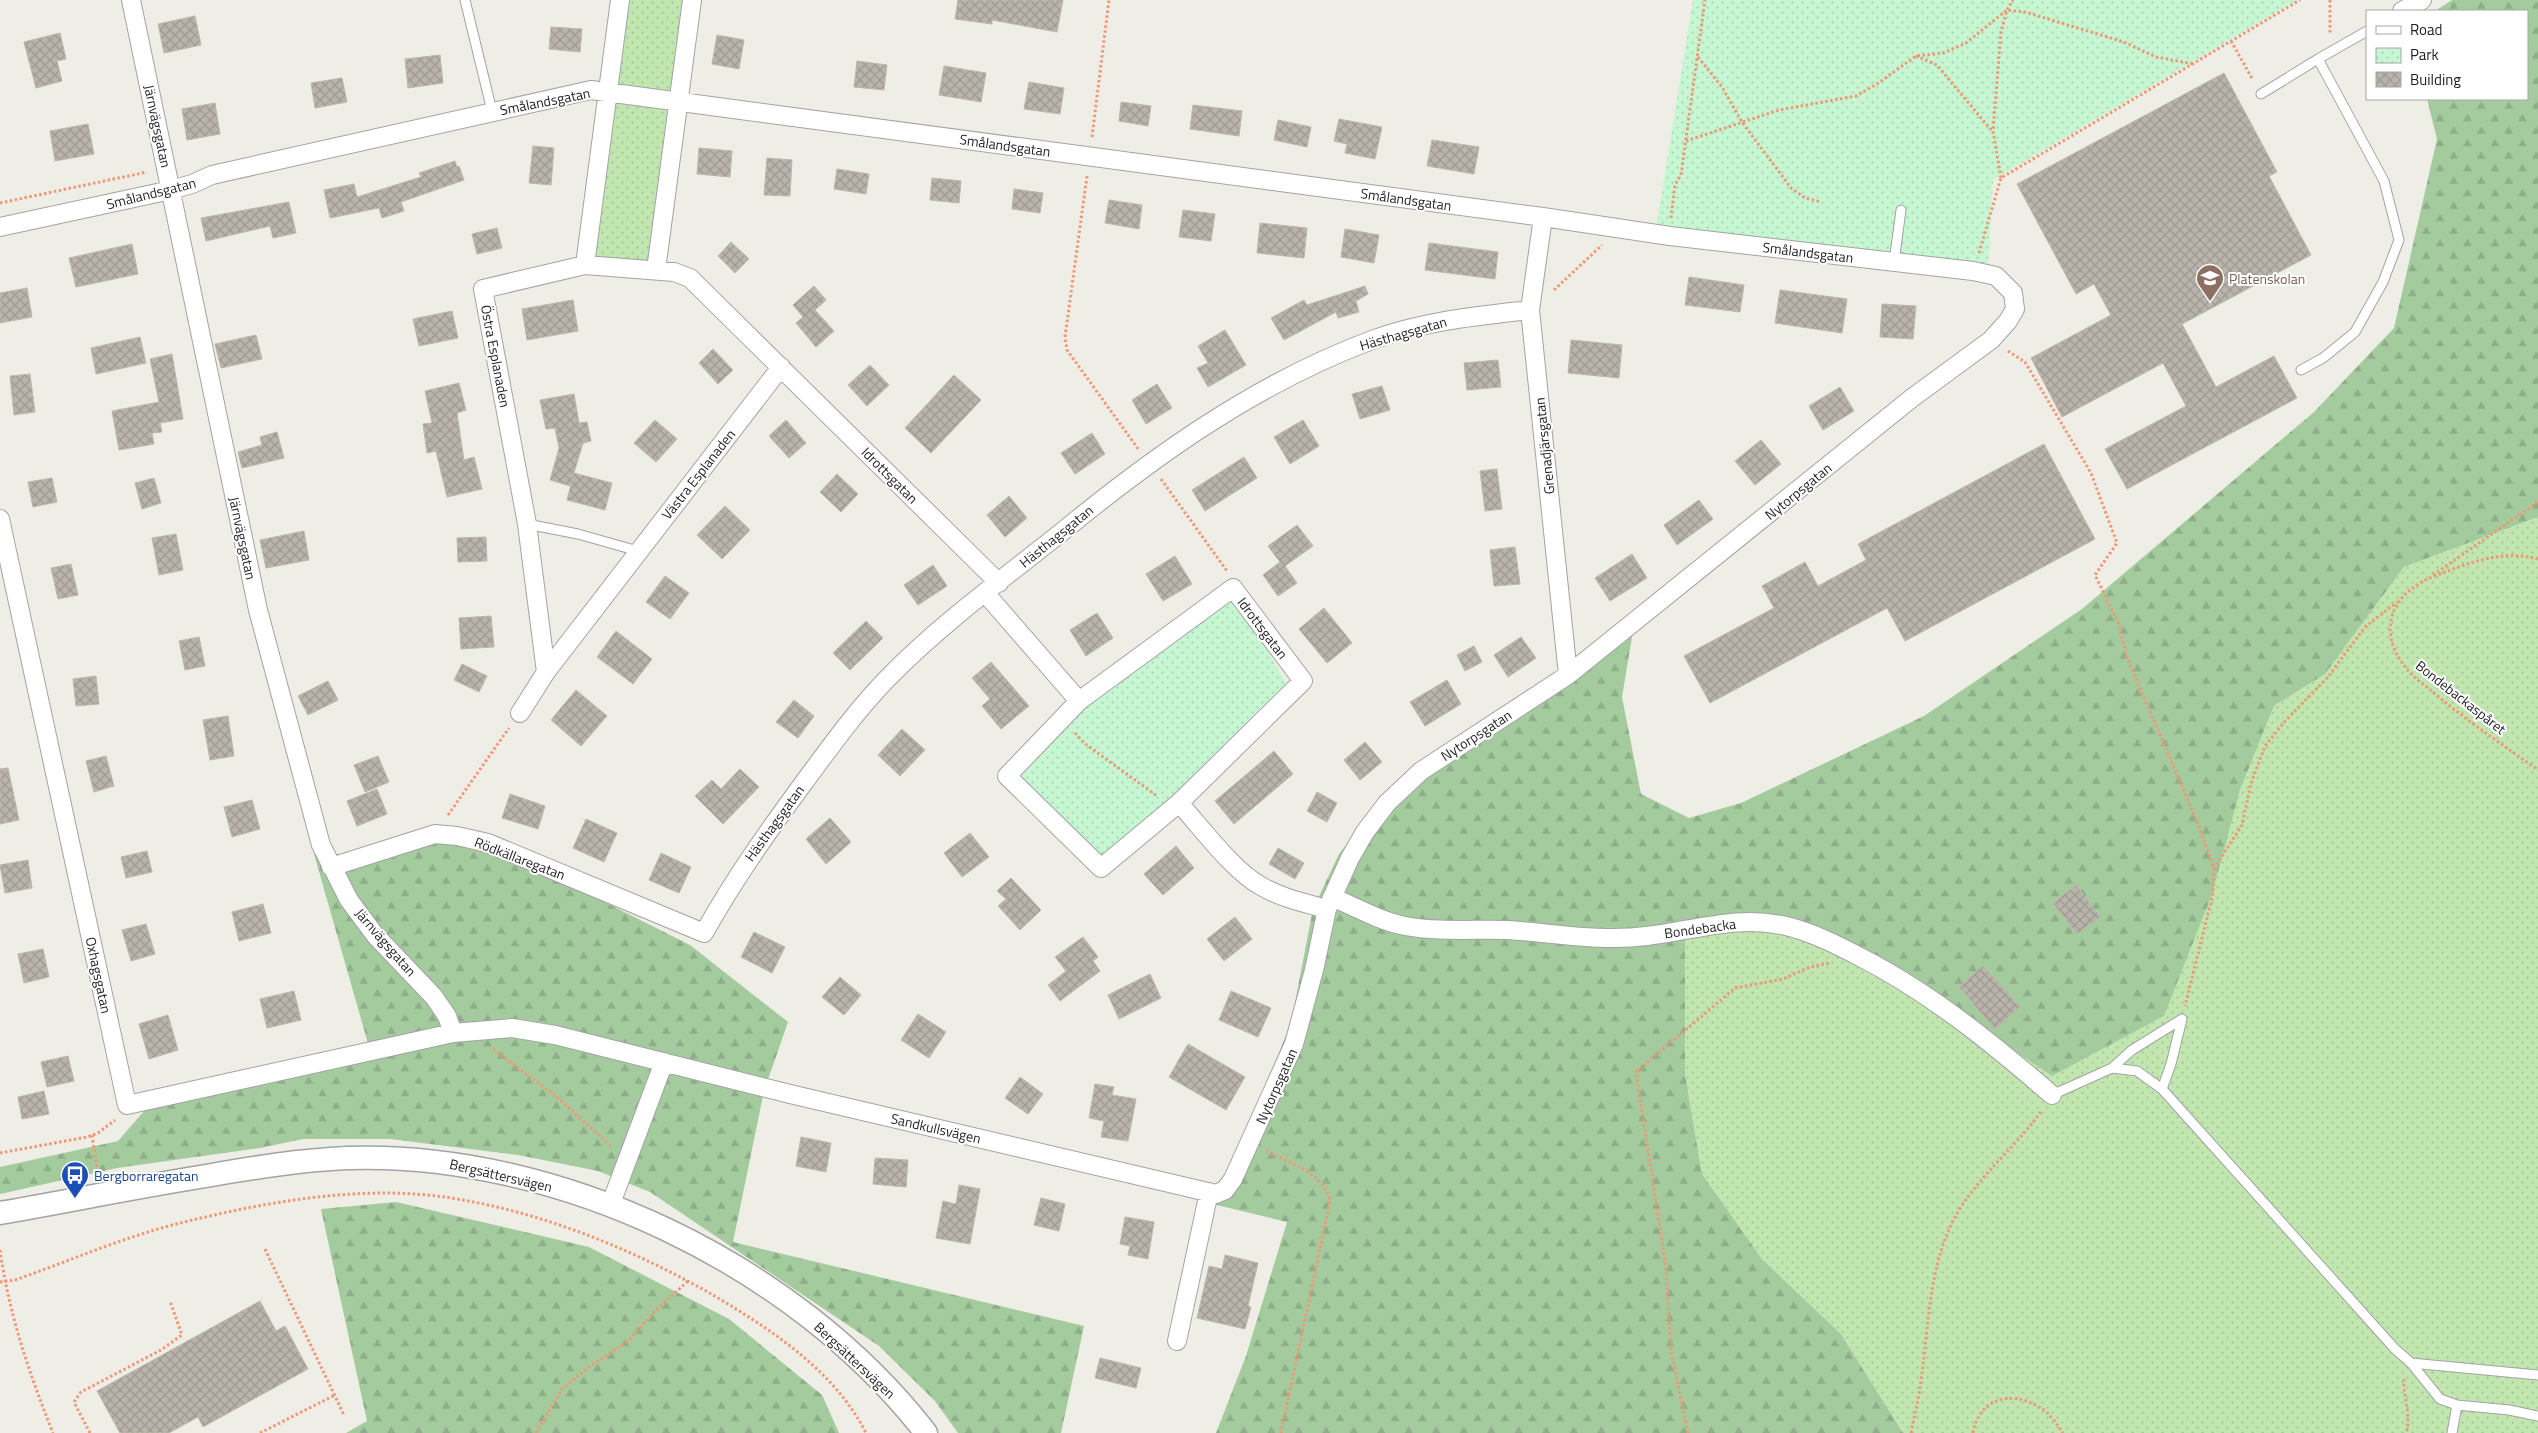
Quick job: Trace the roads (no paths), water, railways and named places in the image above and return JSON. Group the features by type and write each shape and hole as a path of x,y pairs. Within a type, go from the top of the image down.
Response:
{"street":[{"name":"Järnvägsgatan","path":"131,0 258,610 321,845 349,900 376,935 434,998 461,1032"},
{"path":"620,0 585,265 674,272 690,278 781,367"},
{"path":"656,270 692,0"},
{"path":"2404,10 2422,0"},
{"name":"Smålandsgatan","path":"0,227 172,190 212,175 591,90 1543,217 1670,236 1973,271 1996,276 2013,293"},
{"name":"Grenadjärsgatan","path":"1543,217 1530,310 1568,675"},
{"name":"Östra Esplanaden","path":"546,672 528,524 483,289 585,265"},
{"name":"Nytorpsgatan","path":"1209,1192 1216,1194 1224,1190 1234,1179 1294,1044 1330,903 1350,858 1365,832 1387,803 1421,771 1568,675 1912,398 1991,340 2008,321 2015,309 2013,293"},
{"name":"Hästhagsgatan","path":"704,933 730,886 759,843 844,728 885,681 922,646 992,588 1149,464 1230,409 1324,359 1435,321 1530,310"},
{"name":"Västra Esplanaden","path":"520,713 546,672 781,367"},
{"name":"Idrottsgatan","path":"781,367 992,588 1080,701"},
{"name":"Oxhagsgatan","path":"0,519 127,1105 461,1032"},
{"name":"Idrottsgatan","path":"1233,588 1303,681 1175,806 1101,868 1007,776 1060,718 1080,701 1233,588"},
{"path":"1175,806 1259,886 1283,896 1330,903"},
{"name":"Rödkällaregatan","path":"331,867 435,834 457,836 488,843 704,933"},
{"name":"Bondebacka","path":"1330,903 1404,926 1533,932 1598,939 1648,936 1707,924 1748,921 1790,927 1829,940 1889,972 1949,1011 2000,1050 2052,1095"},
{"name":"Sandkullsvägen","path":"461,1032 512,1028 534,1031 1209,1192"},
{"path":"610,1206 664,1062"},
{"name":"Bergsättersvägen","path":"0,1213 263,1166 347,1158 442,1162 484,1169 526,1179 610,1206 669,1231 709,1251 744,1272 810,1318 876,1378 910,1413 926,1433"},
{"path":"1177,1342 1209,1192"}],"lane":[{"path":"465,0 492,111"},
{"path":"2261,94 2366,32"},
{"path":"2302,370 2323,358 2355,332 2383,282 2399,240 2384,181 2318,59"},
{"path":"1894,262 1900,210"},
{"path":"528,524 578,534 638,551"},
{"path":"2052,1095 2112,1068 2132,1050 2182,1019 2171,1064 2162,1089"},
{"path":"2112,1068 2138,1071 2162,1089 2395,1349 2410,1363 2440,1399 2457,1405 2509,1410 2538,1416"},
{"path":"2410,1363 2538,1375"},
{"path":"2452,1433 2457,1405"}],"place":[{"name":"Platenskolan","path":"2210,302"},
{"name":"Bergborraregatan","path":"75,1199"}]}
